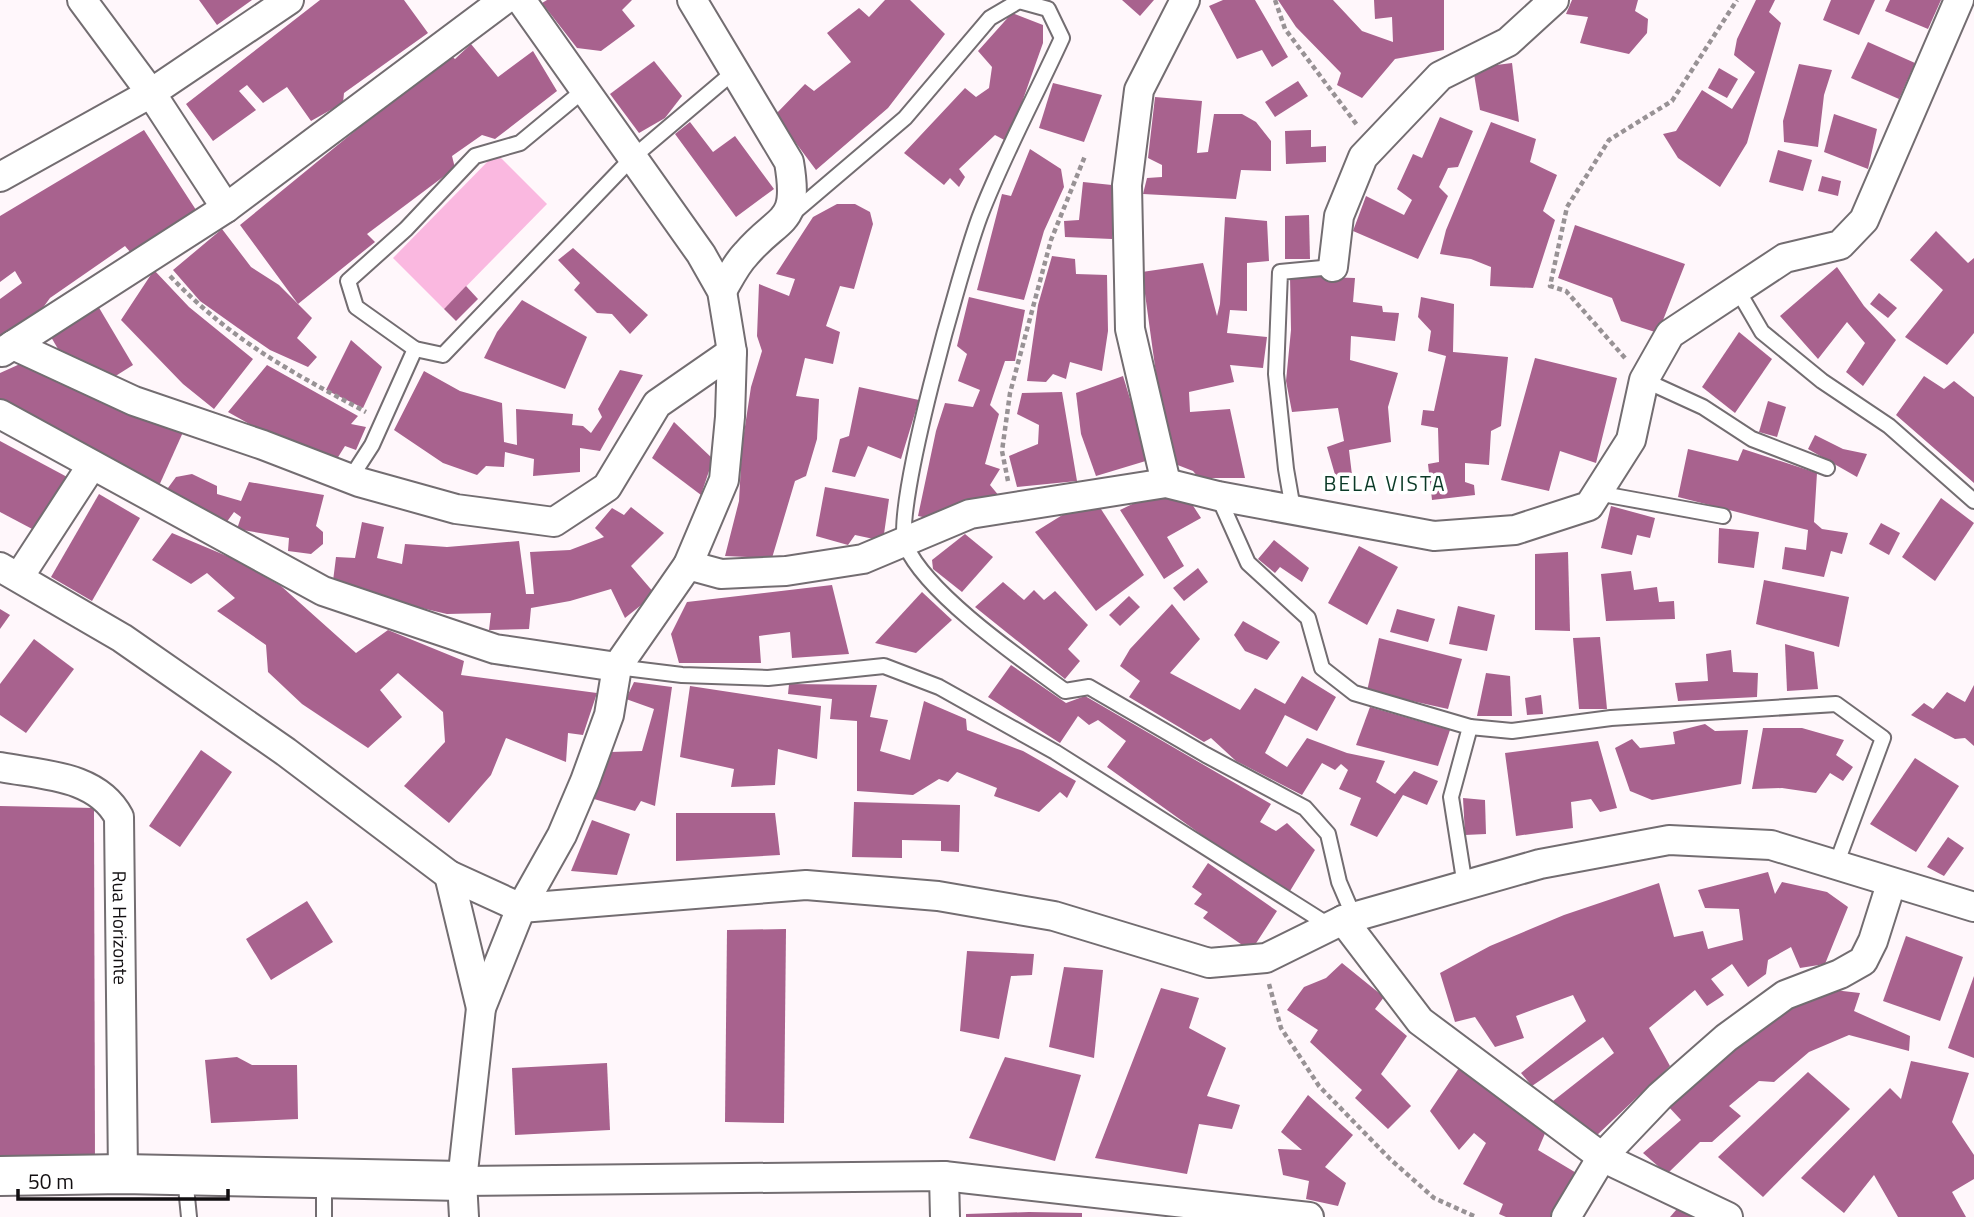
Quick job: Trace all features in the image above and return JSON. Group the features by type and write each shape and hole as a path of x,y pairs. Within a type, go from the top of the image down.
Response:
{"street":[{"path":"82,0 151,93 226,208"},
{"path":"0,177 151,93 289,0"},
{"path":"7,349 226,208 504,0"},
{"path":"463,1199 481,1008 522,908 562,835 585,780 609,715 617,667 688,565 724,480 732,352 722,291 701,254 521,0"},
{"path":"692,0 789,162 794,192 784,220 745,254 722,291"},
{"path":"1166,483 1130,329 1126,185 1139,90 1185,0"},
{"path":"1334,267 1339,216 1363,157 1440,76 1508,42 1554,0"},
{"path":"688,565 721,574 786,571 863,559 970,514 1166,483 1218,496 1434,536 1477,535 1515,530 1589,506 1631,440 1644,380 1670,334 1785,258 1840,245 1864,220 1959,0"},
{"path":"7,349 134,401 263,444 351,479 456,509 554,522 607,487 657,404 732,352"},
{"path":"0,414 323,591 495,649 617,667"},
{"path":"92,465 9,572 122,638 286,752 449,875 522,908 806,885 938,896 1054,916 1209,963 1266,958 1342,921 1540,864 1669,840 1771,845 1891,884 1974,907"},
{"name":"Rua Horizonte","path":"0,766 90,785 110,800 118,817 123,1174"},
{"path":"449,875 481,1008"},
{"path":"1566,1217 1602,1157 1660,1096 1726,1038 1785,995 1840,974 1863,961 1873,941 1891,884"},
{"path":"1342,921 1420,1021 1602,1157 1728,1217"},
{"path":"0,1176 123,1174 324,1178 463,1199 944,1176 1309,1217"},
{"path":"944,1176 945,1217"}],"lane":[{"path":"784,220 905,118 990,18 1019,1 1048,9 1062,38 980,216 951,310 906,491 904,543 923,574 1004,646 1065,691 1089,687 1206,755 1305,808 1328,834 1339,882 1342,921"},
{"path":"584,90 520,143 475,156 406,229 348,281 356,307 415,349 443,355 632,158 736,70"},
{"path":"1293,509 1276,374 1280,272 1334,267"},
{"path":"1737,289 1762,332 1822,381 1889,426 1974,501"},
{"path":"351,479 372,445 415,349"},
{"path":"1644,380 1703,407 1752,439 1827,468"},
{"path":"1597,493 1723,516"},
{"path":"1218,496 1248,563 1308,618 1322,668 1354,693 1470,727 1511,731 1611,718 1836,704 1883,738 1836,865"},
{"path":"617,667 682,675 768,678 884,666 939,687 1342,921"},
{"path":"1465,886 1451,797 1470,727"},
{"path":"185,1175 189,1217"},
{"path":"324,1178 324,1217"}],"path":[{"path":"1275,0 1285,29 1357,125 1390,129"},
{"path":"1644,380 1566,291 1550,286 1567,207 1609,140 1672,101 1737,0"},
{"path":"1014,507 1002,451 1010,393 1051,240 1085,156"},
{"path":"152,255 205,313 263,356 382,420"},
{"path":"1266,958 1270,997 1281,1028 1319,1086 1390,1159 1434,1198 1476,1217"}],"shaded area":[{"path":"496,153 547,204 444,309 393,258"}],"building":[{"path":"199,0 252,0 217,25"},
{"path":"320,0 404,0 428,33 344,93 343,103 311,121 287,87 263,103 247,85 239,91 256,110 213,141 186,104"},
{"path":"547,0 632,0 622,10 635,26 601,51 577,48 542,3"},
{"path":"885,0 910,0 945,34 888,108 816,170 775,115 805,84 814,91 851,62 827,33 859,8 869,17"},
{"path":"1122,0 1154,0 1140,16"},
{"path":"1223,0 1255,0 1288,57 1272,67 1262,50 1237,59 1209,6"},
{"path":"1278,0 1333,0 1362,31 1393,42 1392,17 1375,19 1374,0 1444,0 1444,50 1395,59 1362,98 1337,85 1341,73 1296,27"},
{"path":"1572,0 1638,0 1635,11 1648,19 1647,33 1629,54 1580,43 1588,17 1566,14"},
{"path":"1756,0 1775,0 1769,12 1781,23 1747,143 1720,187 1678,158 1663,134 1676,131 1702,90 1732,109 1755,72 1734,55 1737,39"},
{"path":"1831,0 1875,0 1859,35 1823,20"},
{"path":"1890,0 1941,0 1928,29 1885,11"},
{"path":"1012,13 1043,25 1043,43 1008,142 995,135 959,169 965,177 959,187 950,178 944,185 904,153 965,88 976,97 989,88 992,67 978,51"},
{"path":"1868,42 1915,63 1899,99 1851,78"},
{"path":"471,44 498,77 533,51 557,91 495,139 482,135 452,156 455,168 367,234 375,242 298,304 240,225 449,54 455,59"},
{"path":"654,61 682,96 665,118 639,133 610,94"},
{"path":"1512,63 1519,122 1480,110 1473,68"},
{"path":"1799,64 1832,70 1824,95 1818,147 1784,142 1783,121"},
{"path":"1719,68 1738,79 1727,98 1708,88"},
{"path":"1298,81 1308,96 1275,117 1265,102"},
{"path":"1053,83 1102,95 1084,142 1039,128"},
{"path":"1155,97 1202,101 1197,153 1208,152 1214,114 1242,114 1256,122 1271,141 1271,171 1241,170 1236,199 1143,194 1147,178 1162,177 1162,165 1148,158"},
{"path":"1834,114 1877,129 1868,169 1824,152"},
{"path":"1440,117 1473,131 1458,167 1448,168 1439,187 1448,196 1418,259 1353,231 1366,196 1404,215 1412,200 1397,189 1413,154 1422,158"},
{"path":"690,122 713,152 735,136 774,189 736,217 675,134"},
{"path":"1491,122 1536,139 1530,162 1557,175 1543,211 1555,220 1533,288 1490,286 1491,267 1471,259 1440,254 1446,230"},
{"path":"144,130 198,213 131,253 125,246 50,298 42,309 0,336 0,299 22,283 15,271 0,282 0,216"},
{"path":"1311,130 1311,147 1326,146 1326,162 1286,164 1285,131"},
{"path":"1030,149 1061,169 1064,187 1044,231 1024,300 977,290 1002,194 1011,196"},
{"path":"1778,150 1812,160 1803,191 1769,182"},
{"path":"1822,176 1841,181 1838,196 1818,191"},
{"path":"1083,182 1112,185 1112,239 1065,237 1064,221 1079,220"},
{"path":"837,204 855,204 870,212 873,224 854,289 840,286 826,326 840,332 833,364 805,358 796,396 819,399 817,439 806,476 795,481 772,558 725,556 739,501 742,446 751,387 762,351 757,336 759,284 789,296 795,279 776,274 813,217"},
{"path":"1309,215 1310,259 1285,259 1285,216"},
{"path":"1225,217 1267,221 1269,261 1247,263 1247,311 1230,310 1227,333 1267,337 1263,368 1230,365 1234,382 1189,392 1190,412 1230,409 1245,478 1199,478 1193,471 1175,464 1164,432 1142,272 1203,263 1217,316"},
{"path":"1575,225 1685,264 1658,333 1621,321 1612,298 1558,278"},
{"path":"222,229 251,267 279,285 312,318 297,338 317,357 308,367 270,350 200,301 173,270"},
{"path":"1936,231 1968,263 1974,258 1974,333 1947,365 1905,337 1943,290 1910,260"},
{"path":"573,248 648,315 630,334 612,314 597,313 574,290 580,283 558,260"},
{"path":"1052,256 1075,259 1076,274 1107,275 1108,331 1102,371 1070,362 1066,379 1053,374 1046,382 1027,381 1038,305"},
{"path":"1837,267 1864,306 1896,340 1863,386 1846,372 1865,343 1847,322 1818,359 1780,316"},
{"path":"154,270 189,307 253,359 214,409 183,384 121,320"},
{"path":"1290,276 1355,278 1353,302 1382,306 1383,312 1399,313 1395,341 1351,336 1350,360 1398,373 1388,407 1391,442 1349,450 1352,475 1336,478 1327,447 1344,441 1338,408 1292,412 1286,381 1291,330"},
{"path":"466,286 478,299 456,321 444,309"},
{"path":"1879,293 1897,308 1888,318 1870,304"},
{"path":"969,297 1025,310 1015,361 1005,361 990,405 999,414 985,464 1000,469 990,485 1000,497 932,519 918,516 936,431 945,403 973,407 980,390 958,381 967,354 957,346"},
{"path":"1421,297 1454,304 1453,352 1508,357 1501,426 1491,431 1489,465 1465,463 1465,482 1474,485 1475,495 1432,500 1428,464 1439,462 1438,428 1421,425 1423,410 1434,411 1446,356 1428,351 1431,331 1418,317"},
{"path":"522,300 587,337 565,389 484,358 497,332"},
{"path":"98,306 133,365 114,377 61,354 51,337"},
{"path":"1739,332 1772,359 1735,413 1702,387"},
{"path":"351,340 382,367 363,408 326,390"},
{"path":"1535,358 1617,378 1596,463 1560,451 1549,491 1501,480"},
{"path":"20,364 45,371 184,430 158,488 0,405 0,373"},
{"path":"267,365 358,416 351,424 366,427 356,450 345,446 335,462 290,447 228,412"},
{"path":"620,370 643,375 600,451 580,448 580,472 533,476 534,459 505,452 504,467 486,466 477,475 443,463 394,430 424,371 460,391 502,403 504,442 517,445 516,409 573,414 572,425 583,426 591,433 602,417 598,409"},
{"path":"1123,376 1149,460 1096,476 1081,434 1076,393"},
{"path":"1924,376 1944,389 1954,381 1974,397 1974,483 1896,415"},
{"path":"859,387 919,400 901,459 868,446 855,477 832,472 840,439 849,436"},
{"path":"1062,392 1077,481 1017,487 1009,456 1038,444 1039,425 1017,414 1022,393"},
{"path":"1768,401 1786,407 1777,437 1759,432"},
{"path":"674,422 713,459 701,495 652,458"},
{"path":"1815,435 1843,449 1867,454 1857,477 1808,449"},
{"path":"0,441 69,478 36,531 0,512"},
{"path":"1688,449 1738,461 1743,449 1817,473 1814,522 1822,529 1848,533 1842,554 1831,551 1824,577 1782,569 1785,547 1806,550 1808,530 1678,497"},
{"path":"192,474 217,486 217,494 241,501 249,482 324,495 316,526 323,532 323,544 311,554 288,551 289,538 237,529 241,517 234,512 226,523 165,492 176,477"},
{"path":"825,487 889,499 883,541 855,535 848,545 816,536"},
{"path":"99,494 140,518 92,601 51,577"},
{"path":"1151,495 1190,501 1201,518 1167,537 1184,566 1164,579 1120,510"},
{"path":"1941,498 1974,523 1935,581 1902,557"},
{"path":"1097,503 1144,575 1096,611 1035,532 1064,514"},
{"path":"1611,506 1655,518 1650,538 1637,535 1632,555 1601,548"},
{"path":"631,507 664,533 631,566 655,594 625,618 611,589 570,601 531,608 529,629 489,630 491,613 447,614 383,599 333,581 336,557 355,558 362,522 384,527 377,558 402,564 405,544 447,547 519,541 526,594 534,594 530,552 570,550 604,537 595,528 612,508 624,515"},
{"path":"1881,523 1900,533 1889,555 1869,544"},
{"path":"1719,528 1759,532 1754,568 1718,563"},
{"path":"172,533 234,559 281,586 356,653 388,630 464,661 461,675 597,693 583,735 568,733 566,762 506,738 491,775 449,823 404,786 445,742 443,712 398,673 380,690 402,717 368,748 302,704 268,672 266,645 217,611 235,598 207,573 191,584 152,560"},
{"path":"965,534 993,557 962,592 933,569 932,560"},
{"path":"1274,540 1309,568 1302,582 1280,567 1275,573 1258,559"},
{"path":"1359,546 1398,567 1367,625 1328,603"},
{"path":"1568,552 1570,631 1535,630 1535,554"},
{"path":"1198,568 1208,582 1184,601 1173,588"},
{"path":"1631,571 1634,590 1657,587 1659,602 1674,601 1675,619 1606,621 1601,574"},
{"path":"1764,580 1849,597 1839,647 1756,624"},
{"path":"1003,582 1024,600 1034,590 1044,600 1055,591 1088,625 1068,649 1080,661 1065,679 975,607"},
{"path":"832,585 849,654 792,658 790,632 759,636 761,663 679,663 671,634 687,602"},
{"path":"922,592 952,620 916,653 875,643"},
{"path":"1129,596 1140,607 1120,626 1109,615"},
{"path":"1172,604 1200,639 1170,673 1240,710 1255,688 1285,704 1302,676 1336,697 1317,731 1285,715 1265,753 1287,767 1307,738 1347,753 1385,761 1376,782 1395,794 1414,771 1438,781 1427,805 1403,795 1377,837 1350,825 1361,798 1339,789 1348,770 1341,764 1335,770 1322,763 1302,795 1236,761 1211,738 1204,742 1129,697 1140,681 1120,666 1130,649"},
{"path":"1458,606 1495,615 1487,651 1449,644"},
{"path":"0,609 10,615 0,629"},
{"path":"1397,609 1435,619 1428,642 1390,632"},
{"path":"1243,621 1280,642 1267,660 1245,651 1234,635"},
{"path":"1600,637 1607,709 1579,709 1573,638"},
{"path":"1379,638 1462,659 1448,709 1367,691"},
{"path":"34,639 74,669 26,733 0,715 0,684"},
{"path":"1785,644 1814,652 1818,689 1787,691"},
{"path":"1731,650 1733,672 1758,673 1757,697 1678,701 1675,683 1708,681 1706,654"},
{"path":"1011,665 1066,703 1085,696 1271,804 1260,822 1276,831 1287,823 1315,850 1290,891 1206,838 1107,767 1126,741 1098,720 1089,725 1078,716 1060,743 988,697"},
{"path":"1486,673 1510,676 1512,716 1477,716"},
{"path":"634,682 672,687 655,806 641,801 635,811 594,799 611,752 642,751 654,709 626,699"},
{"path":"789,684 877,685 870,717 888,720 880,751 910,760 924,701 966,719 967,730 1023,751 1076,781 1067,798 1060,792 1039,812 994,796 997,788 957,772 948,782 939,779 913,795 857,791 857,721 830,719 832,699 788,694"},
{"path":"1974,685 1974,746 1965,738 1955,739 1911,715 1924,703 1933,709 1947,692 1965,702"},
{"path":"690,686 821,706 817,759 778,749 775,785 731,787 734,769 680,757"},
{"path":"1541,695 1543,714 1527,715 1525,698"},
{"path":"1370,707 1450,730 1438,766 1356,745"},
{"path":"1705,724 1715,731 1748,730 1741,784 1652,800 1630,791 1615,748 1632,739 1640,748 1675,744 1673,732"},
{"path":"1763,728 1802,728 1844,740 1836,755 1853,767 1843,781 1830,773 1816,793 1782,788 1752,789"},
{"path":"1598,741 1617,808 1600,812 1591,799 1571,802 1573,828 1516,836 1505,753"},
{"path":"201,750 232,772 180,847 149,826"},
{"path":"1915,758 1959,786 1916,852 1870,824"},
{"path":"1463,798 1485,800 1486,834 1465,835"},
{"path":"854,802 960,805 959,852 941,851 941,841 902,840 902,858 852,857"},
{"path":"0,806 94,808 95,1163 0,1161"},
{"path":"676,813 775,813 780,855 676,861"},
{"path":"592,820 630,834 617,875 571,871"},
{"path":"1948,837 1964,848 1944,876 1927,867"},
{"path":"1208,863 1277,911 1251,951 1203,918 1208,912 1194,904 1202,894 1192,887"},
{"path":"1768,872 1775,894 1782,882 1827,892 1848,907 1825,964 1800,968 1791,947 1768,960 1766,974 1748,987 1732,964 1711,979 1724,995 1707,1006 1695,990 1649,1028 1670,1066 1595,1137 1553,1101 1614,1053 1603,1037 1532,1086 1521,1073 1586,1021 1573,995 1516,1016 1524,1038 1495,1047 1475,1017 1455,1022 1440,973 1490,946 1564,915 1659,883 1674,937 1703,931 1708,949 1743,940 1739,909 1705,908 1698,890"},
{"path":"307,901 333,942 271,980 246,939"},
{"path":"786,929 784,1123 725,1122 727,930"},
{"path":"1906,936 1963,957 1940,1021 1883,1001"},
{"path":"967,951 1034,954 1032,975 1011,976 999,1039 960,1031"},
{"path":"1342,963 1384,997 1375,1009 1407,1036 1381,1074 1411,1106 1388,1129 1355,1098 1362,1090 1310,1042 1318,1030 1287,1010 1304,987 1326,978"},
{"path":"1064,967 1103,970 1094,1058 1049,1047"},
{"path":"1974,976 1974,1058 1948,1048"},
{"path":"1161,988 1199,998 1189,1028 1226,1048 1207,1096 1240,1105 1232,1129 1199,1124 1187,1174 1095,1158"},
{"path":"1834,990 1860,993 1854,1011 1910,1036 1909,1051 1849,1035 1809,1052 1774,1082 1759,1081 1729,1106 1741,1116 1712,1142 1700,1142 1667,1174 1643,1153 1681,1120 1666,1104 1784,1011"},
{"path":"237,1057 252,1065 297,1065 298,1119 211,1123 205,1060"},
{"path":"1005,1057 1081,1075 1055,1161 969,1138"},
{"path":"1911,1061 1969,1073 1952,1122 1974,1155 1974,1179 1952,1192 1966,1217 1898,1217 1874,1175 1844,1213 1801,1178 1890,1088 1901,1099"},
{"path":"607,1063 610,1130 515,1135 512,1068"},
{"path":"1459,1068 1546,1131 1538,1150 1578,1174 1550,1217 1506,1217 1499,1214 1503,1204 1463,1184 1486,1143 1474,1133 1459,1150 1430,1111"},
{"path":"1808,1072 1850,1109 1763,1197 1718,1157"},
{"path":"1308,1095 1353,1135 1325,1167 1346,1183 1338,1206 1306,1199 1309,1181 1283,1175 1278,1149 1302,1150 1281,1132"},
{"path":"1683,1202 1700,1217 1670,1217"},
{"path":"1082,1213 1082,1217 966,1217 966,1214"}],"district":[{"name":"BELA VISTA","path":"1385,484"}]}
